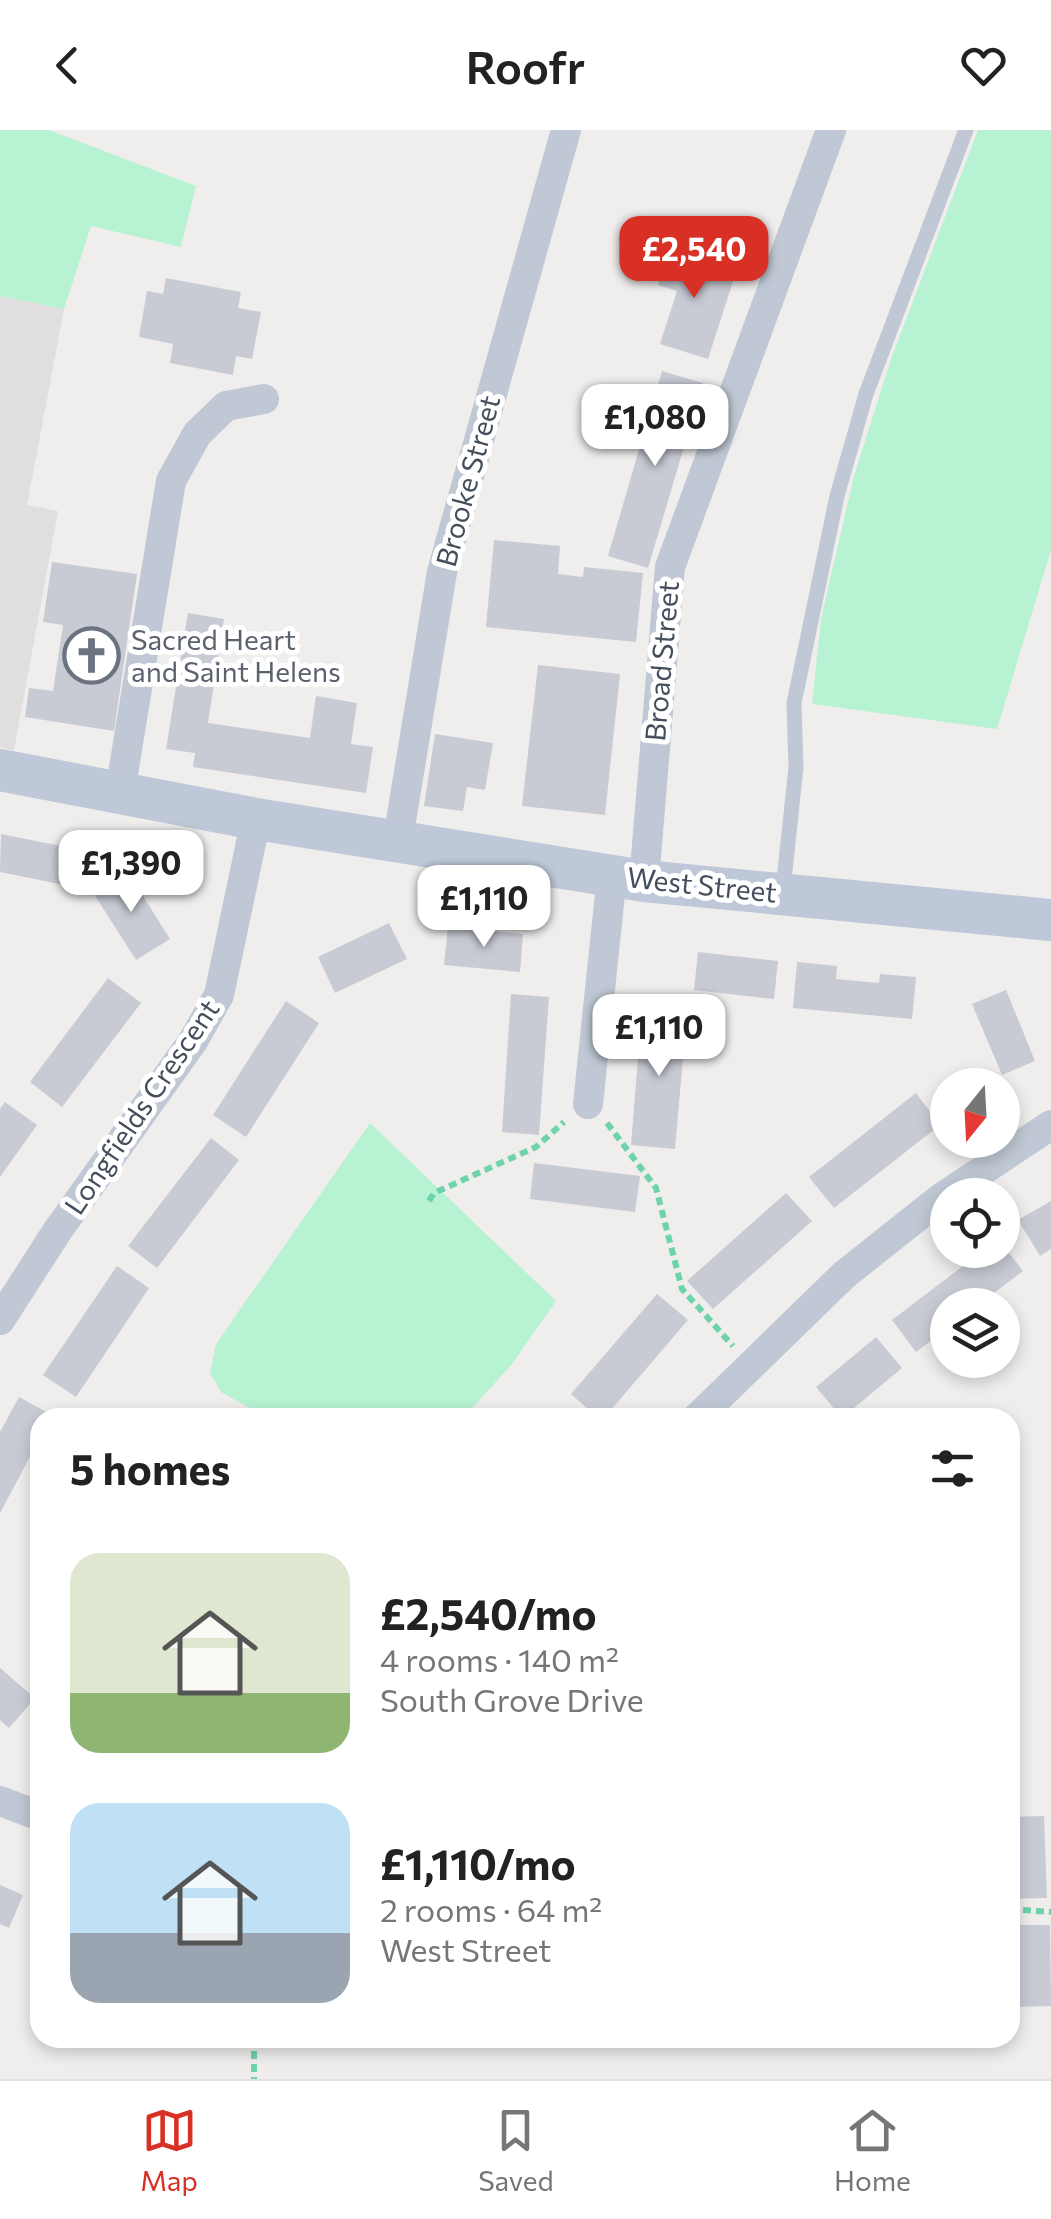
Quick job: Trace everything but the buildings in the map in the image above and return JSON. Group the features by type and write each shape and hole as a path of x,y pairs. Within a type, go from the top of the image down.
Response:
{"main road":[{"name":"West Street","path":"0,770 256,818 628,878 1051,920"}],"street":[{"name":"Brooke Street","path":"398,839 442,572 566,130"},
{"name":"Broad Street","path":"588,1104 628,878 670,567 831,130"},
{"path":"120,792 171,480 196,434 226,406 264,399"},
{"name":"Longfields Crescent","path":"0,1320 58,1230 192,1041 219,995 256,818"},
{"path":"709,1408 844,1275 941,1198 1051,1126"},
{"path":"0,1800 30,1812"}],"lane":[{"path":"783,894 796,767 794,703 837,496 866,394 966,130"}],"path":[{"path":"429,1202 434,1193 536,1147 588,1104 656,1188 682,1289 750,1364"},
{"path":"1020,1910 1051,1912"},
{"path":"254,2048 254,2079"}],"shaded area":[{"path":"0,296 64,309 27,505 58,511 14,750 0,747"}],"green space":[{"path":"0,130 49,130 196,186 181,247 91,226 64,309 0,296"},
{"path":"978,130 1051,130 1051,550 997,729 812,704 821,619 854,476 891,359"},
{"path":"370,1123 556,1301 512,1364 472,1408 250,1408 221,1392 210,1373 216,1344"}],"place":[{"name":"Sacred Heart and Saint Helens","path":"92,656"}]}
